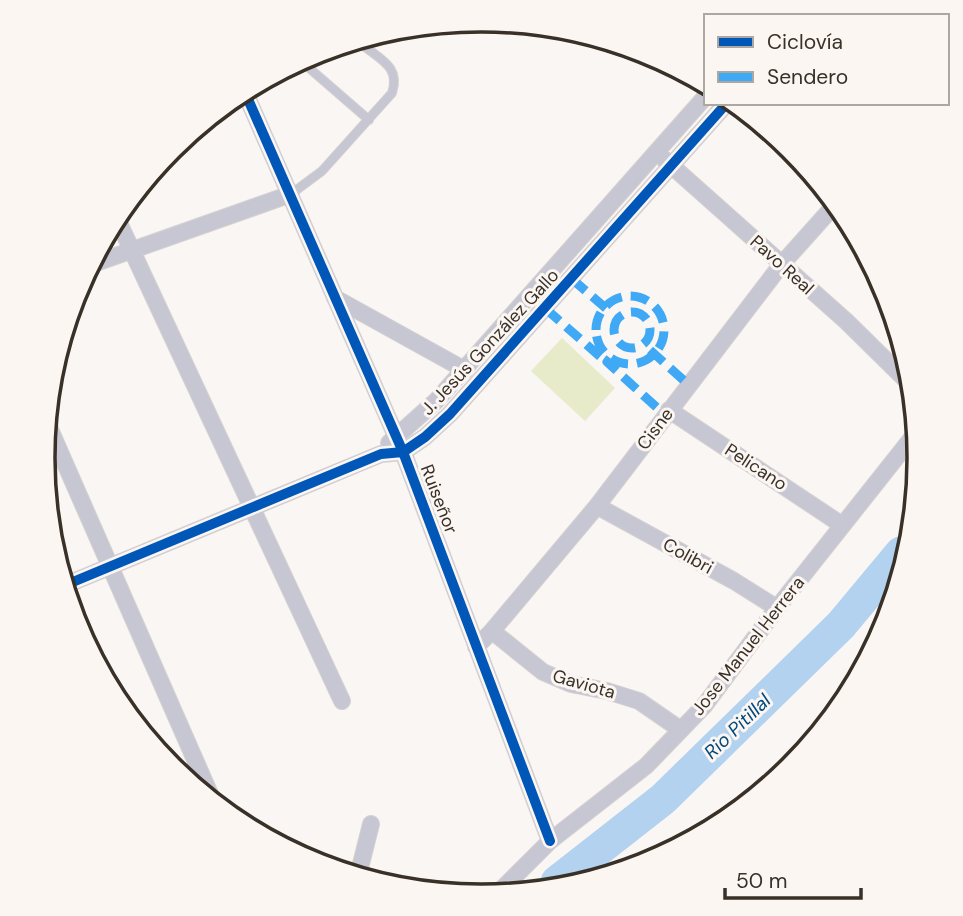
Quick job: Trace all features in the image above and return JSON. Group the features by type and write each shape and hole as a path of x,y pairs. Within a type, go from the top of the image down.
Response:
{"street":[{"name":"J. Jesús González Gallo","path":"381,454 394,437 436,401 465,370 704,98"},
{"name":"Ruiseñor","path":"251,100 403,453 550,841"},
{"name":"J. Jesús González Gallo","path":"74,581 381,454 403,453 425,438 450,414 723,107"},
{"name":"Pavo Real","path":"657,153 846,321 900,374"},
{"path":"104,260 291,194"},
{"name":"Cisne","path":"476,647 597,506 781,265 829,211"},
{"path":"122,229 342,701"},
{"path":"335,298 465,370"},
{"name":"Pelicano","path":"669,410 842,525"},
{"path":"56,442 205,783"},
{"name":"Jose Manuel Herrera","path":"507,884 550,841 646,766 704,706 777,608 907,443"},
{"name":"Colibri","path":"597,506 734,581 777,608"},
{"name":"Gaviota","path":"492,631 543,672 571,684 639,701 681,730"},
{"path":"360,867 371,824"}],"lane":[{"path":"291,194 322,171 393,93 396,81 389,67 366,48"},
{"path":"309,68 369,120"}],"green space":[{"path":"562,338 615,388 585,421 531,371"}],"waterway":[{"name":"Rio Pitillal","path":"565,876 663,799 841,625 895,560"}],"marked path":[{"path":"572,279 609,311"},
{"path":"630,296 643,299 654,306 661,317 664,330 661,343 654,354 643,361 630,364 617,361 606,354 599,343 596,330 599,317 606,306 617,299 630,296"},
{"path":"546,309 604,360"},
{"path":"632,312 645,317 650,330 645,343 632,348 619,343 614,330 619,317 632,312"},
{"path":"650,350 689,385"},
{"path":"610,358 607,362 665,415"}],"cycle path":[{"path":"249,101 403,452 550,841"},
{"path":"74,582 381,454 403,452 425,437 450,414 723,107"}]}
